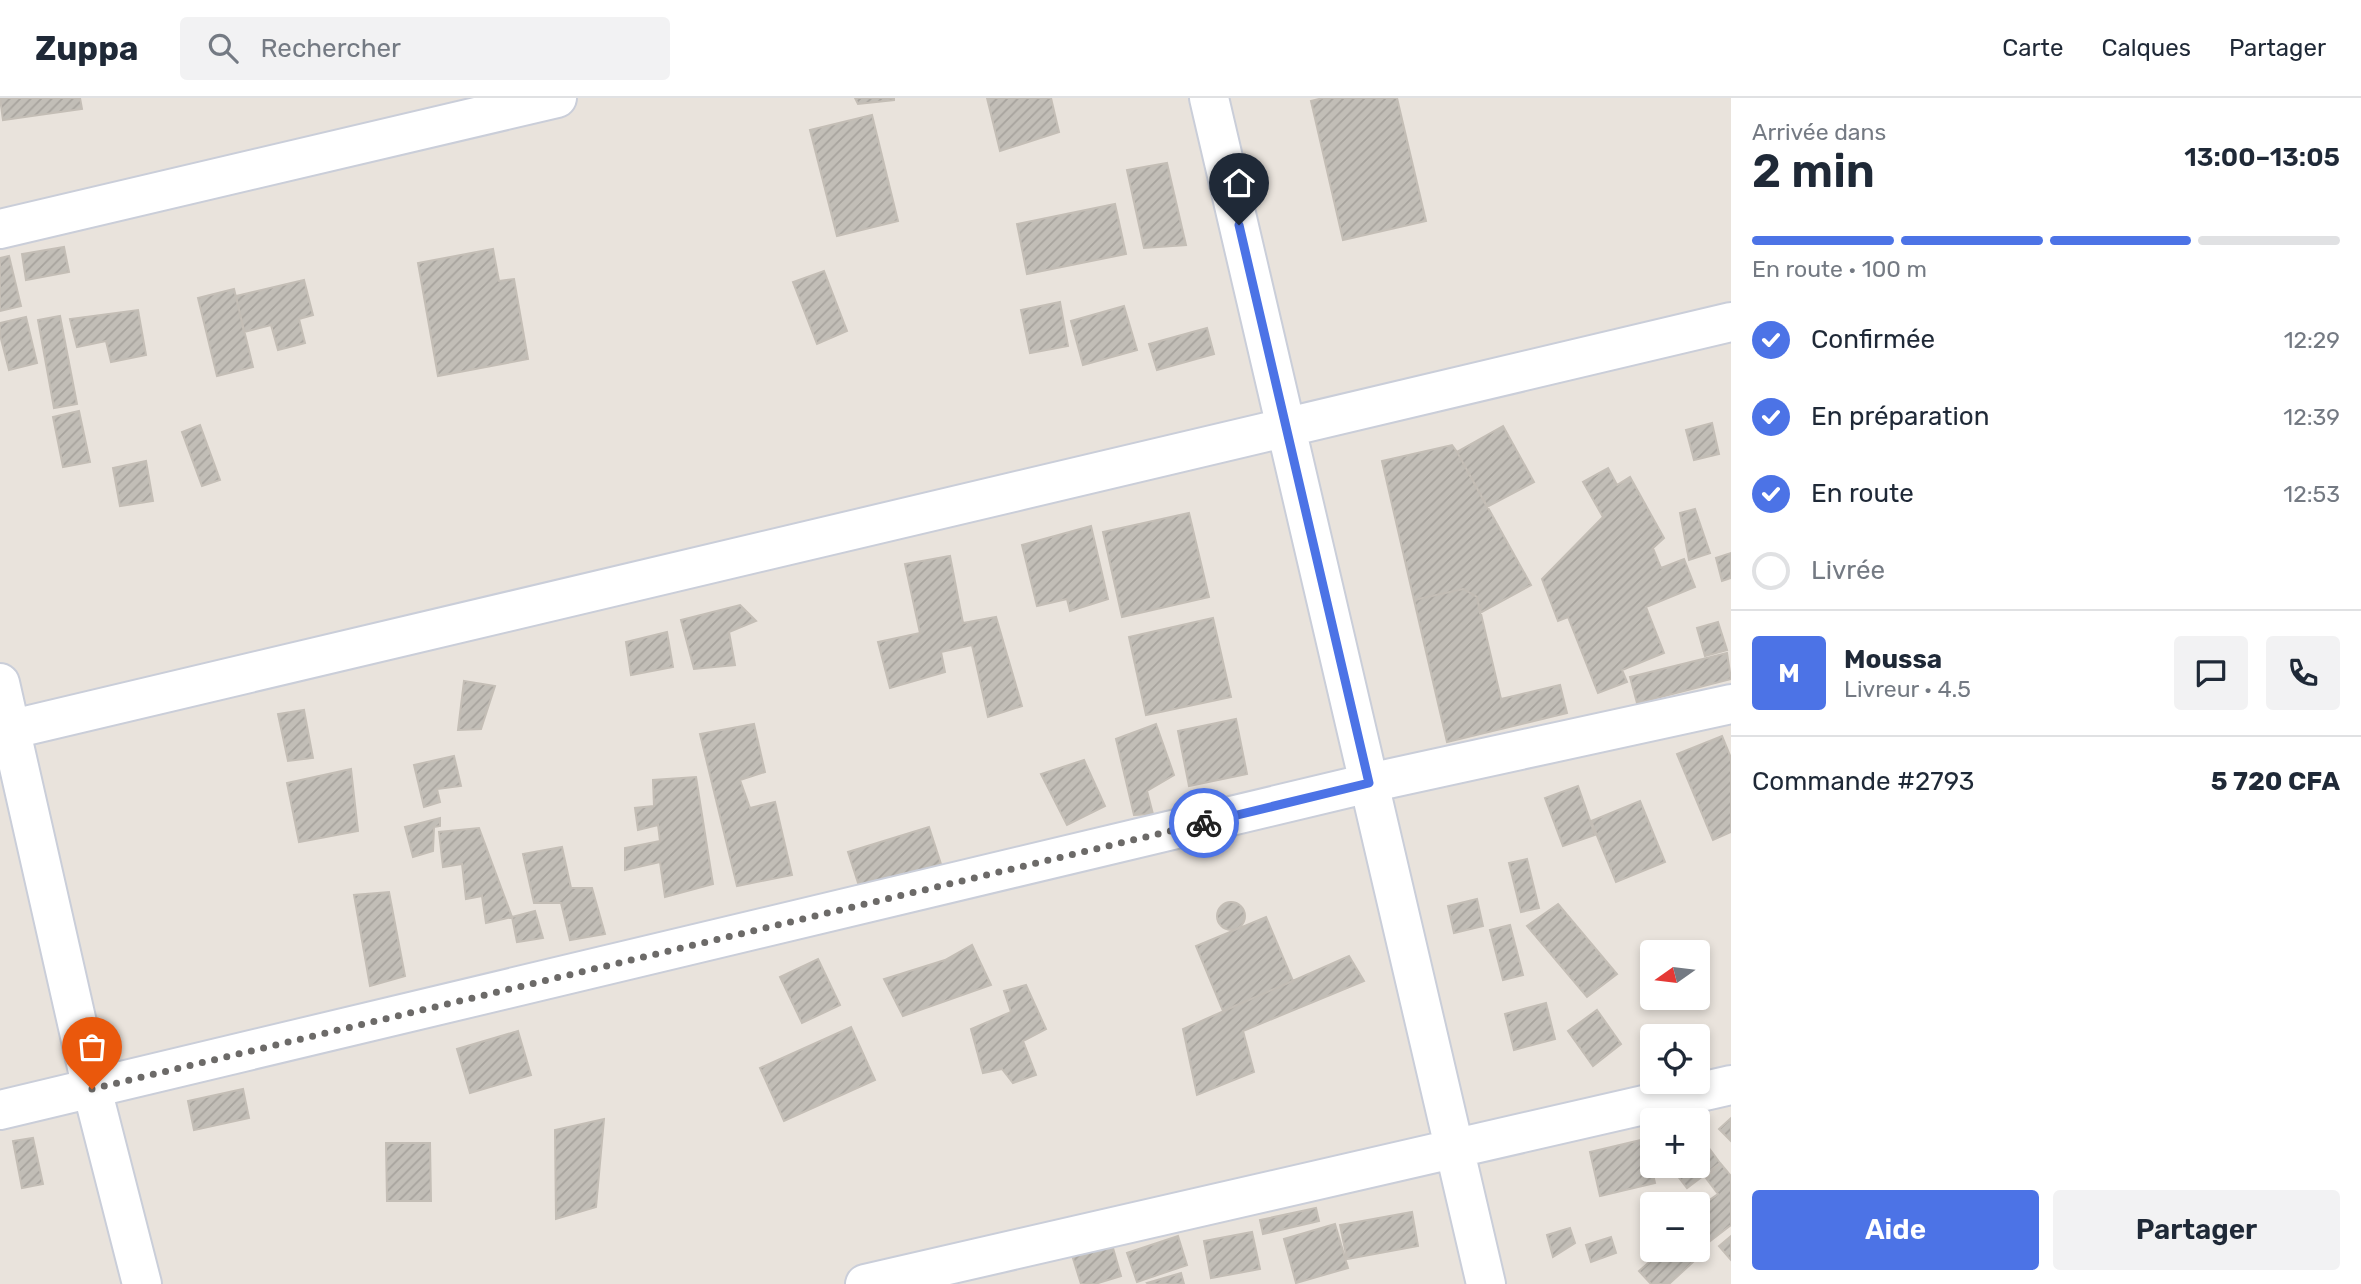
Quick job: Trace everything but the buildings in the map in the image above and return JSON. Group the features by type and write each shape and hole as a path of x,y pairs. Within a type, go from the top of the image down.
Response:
{"street":[{"path":"0,229 557,98"},
{"path":"1209,98 1486,1284"},
{"path":"5,731 1731,322"},
{"path":"0,682 5,731 142,1284"},
{"path":"0,1110 1369,783 1731,704"},
{"path":"865,1284 1731,1086"}],"way so far":[{"path":"92,1089 1204,823"}],"route":[{"path":"1204,823 1369,783 1239,225"}]}
